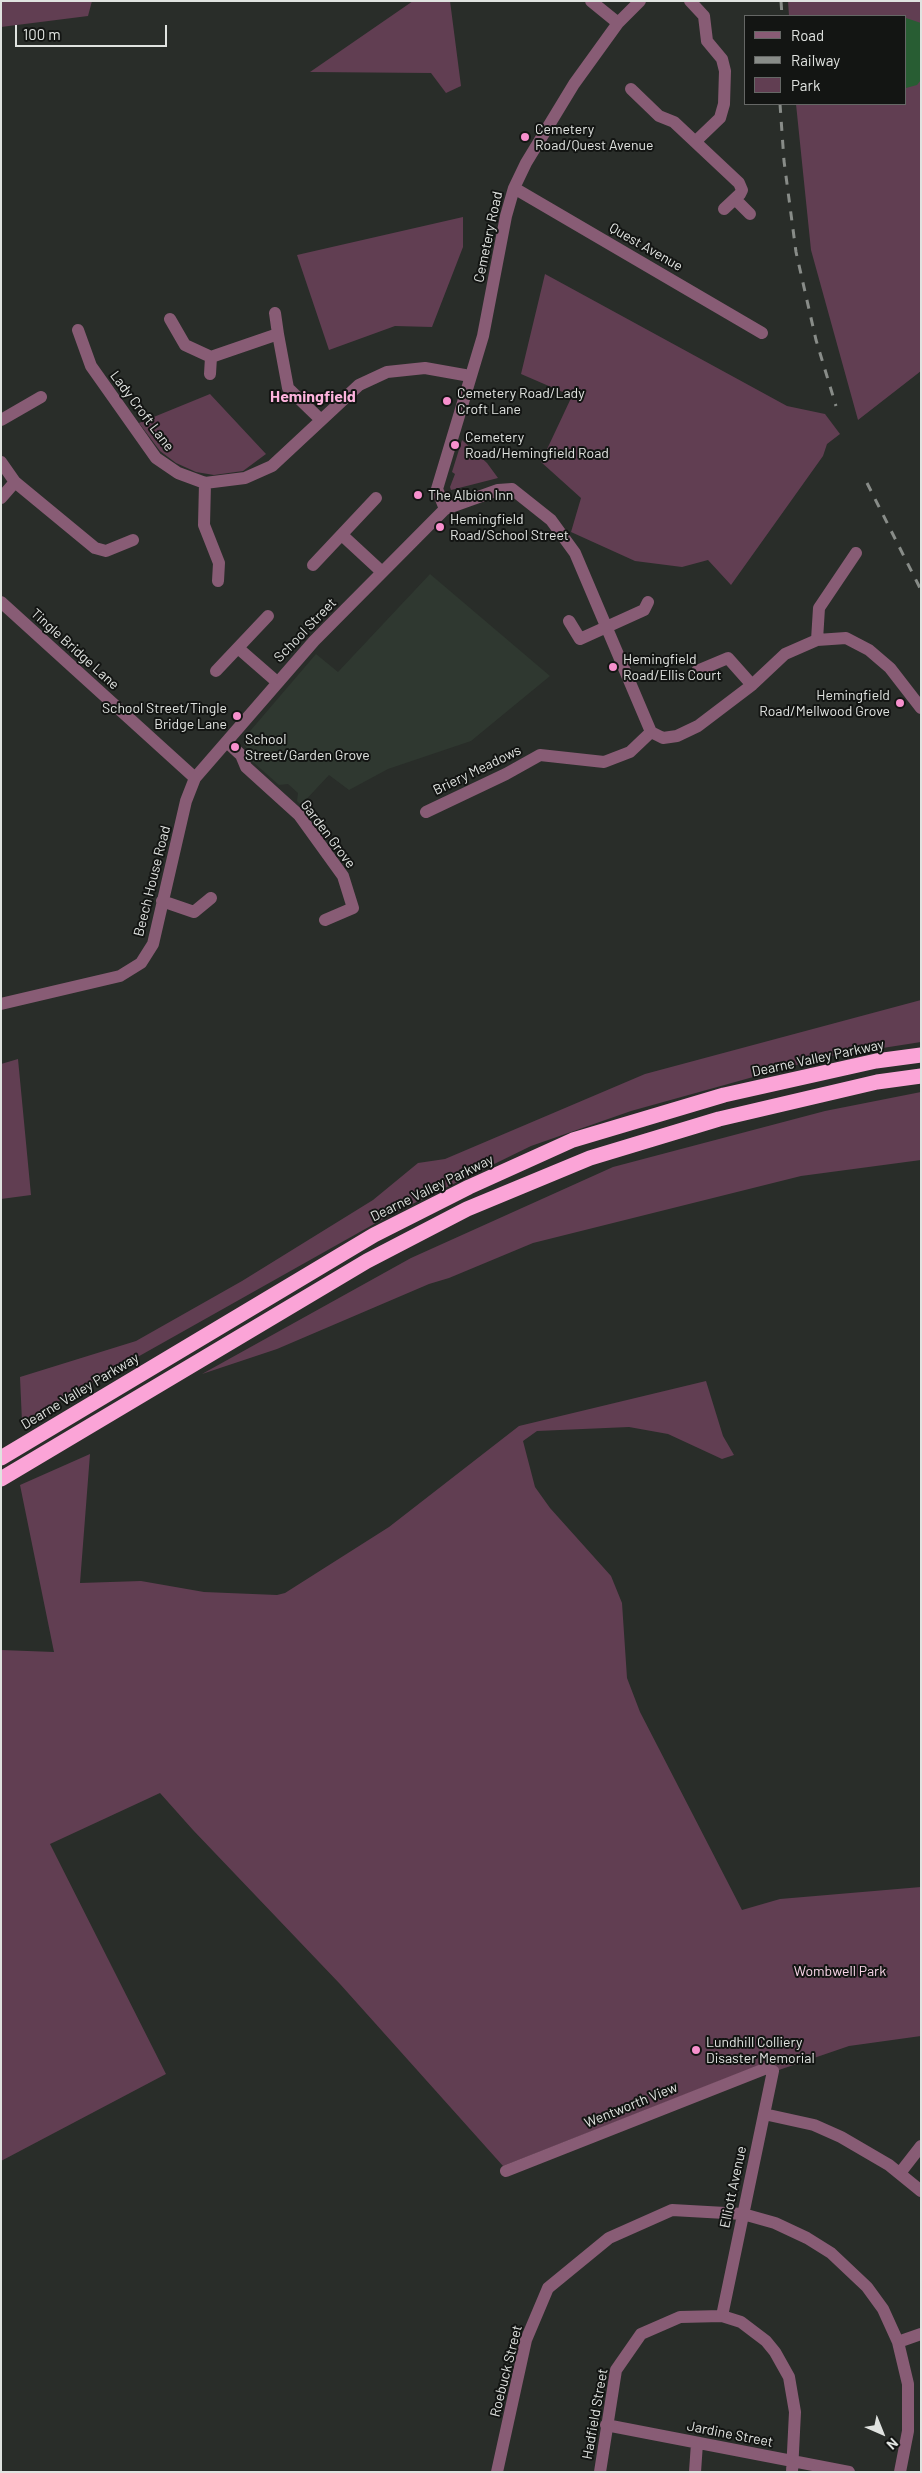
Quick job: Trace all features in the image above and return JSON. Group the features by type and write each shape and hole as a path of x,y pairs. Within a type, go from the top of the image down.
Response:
{"highway":[{"name":"Dearne Valley Parkway","path":"1,1458 374,1235 469,1187 573,1140 724,1095 876,1061 921,1055"},
{"path":"1,1479 367,1260 467,1209 590,1158 719,1119 877,1082 921,1076"}],"street":[{"path":"591,1 618,23"},
{"name":"Cemetery Road","path":"445,510 437,489 483,336 506,216 514,188 526,163 574,84 618,23 640,1"},
{"path":"690,1 704,16 707,41 722,59 724,71 724,104 720,118 696,141"},
{"path":"631,89 655,114 671,119 739,183 742,190 724,209"},
{"name":"Quest Avenue","path":"514,188 762,333"},
{"path":"735,199 750,214"},
{"path":"275,313 288,388 321,420"},
{"path":"170,319 181,342 195,352 211,357 278,334"},
{"name":"Lady Croft Lane","path":"78,330 90,366 156,458 178,473 205,483 245,478 272,466 360,385 387,372 425,368 470,376"},
{"path":"210,374 211,357"},
{"path":"1,420 41,397"},
{"path":"1,462 16,482 94,548 106,551 133,540"},
{"path":"1,498 16,482"},
{"path":"205,483 204,526 219,563 218,581"},
{"path":"445,510 498,490 512,489 551,520 575,553 651,732 663,738 677,736 698,726 752,685 785,654 817,640 846,638 869,650 890,668 921,708"},
{"path":"313,565 376,498"},
{"name":"School Street","path":"195,778 276,682 445,510"},
{"path":"342,535 382,572"},
{"path":"817,640 819,608 856,553"},
{"name":"Tingle Bridge Lane","path":"1,602 195,778"},
{"path":"569,621 580,639 644,610 648,602"},
{"path":"216,671 268,616"},
{"path":"238,648 276,682"},
{"path":"696,671 728,658 752,685"},
{"name":"Briery Meadows","path":"426,812 506,774 540,755 604,762 630,752 651,732"},
{"name":"Garden Grove","path":"227,742 241,755 246,767 299,815 343,876 353,908 325,920"},
{"name":"Beech House Road","path":"1,1004 120,976 141,962 153,944 186,802 195,778"},
{"path":"162,901 194,912 211,898"},
{"name":"Elliott Avenue","path":"722,2316 772,2070 767,2068"},
{"name":"Wentworth View","path":"506,2171 767,2068"},
{"path":"764,2114 814,2125 858,2146 900,2173 921,2191"},
{"path":"900,2173 921,2146"},
{"name":"Roebuck Street","path":"497,2472 526,2340 548,2288 609,2238 672,2210 743,2214 776,2223 831,2252 853,2272 876,2298 898,2342 909,2396 908,2431 900,2472"},
{"path":"722,2316 733,2318 766,2341 783,2364 795,2398 792,2466"},
{"name":"Hadfield Street","path":"600,2472 616,2370 641,2334 680,2317 722,2316"},
{"path":"898,2342 921,2334"},
{"name":"Jardine Street","path":"606,2425 697,2443 792,2466 849,2472"},
{"path":"695,2472 697,2443"}],"shaded area":[{"path":"907,18 921,23 921,80 917,85 907,88"},
{"path":"430,574 550,676 471,741 388,769 349,790 329,775 301,805 297,801 298,793 288,784 279,785 253,762 251,753 244,745 245,737 316,654 338,672"}],"green space":[{"path":"1,1 92,1 88,16 1,27"},
{"path":"413,1 450,1 461,86 446,93 431,73 310,72"},
{"path":"788,1 921,1 921,371 858,420 811,250 796,105 907,105 907,15 789,15"},
{"path":"463,217 463,247 432,327 395,326 329,350 297,255"},
{"path":"545,274 787,406 825,414 840,434 827,444 823,456 731,585 708,560 682,567 635,561 571,532 581,498 541,462 572,396 521,374"},
{"path":"210,394 266,454 243,471 214,475 196,472 176,463 160,451 139,423"},
{"path":"462,440 487,463 498,478 451,490 450,487 455,474 452,472"},
{"path":"921,1000 921,1042 825,1057 631,1111 531,1146 390,1215 22,1422 20,1377 136,1341 242,1281 373,1200 418,1163 445,1159 645,1074"},
{"path":"18,1059 31,1195 1,1199 1,1064"},
{"path":"921,1092 921,1160 801,1176 533,1243 449,1278 429,1284 277,1349 202,1374 411,1258 613,1167 825,1111"},
{"name":"Wombwell Park","path":"706,1381 723,1436 734,1455 722,1459 668,1434 629,1427 537,1431 523,1441 535,1487 550,1508 611,1576 622,1603 627,1678 640,1712 742,1910 780,1899 921,1887 921,2036 849,2046 776,2071 773,2060 503,2166 340,1984 160,1793 50,1844 166,2074 1,2161 1,1650 54,1652 20,1485 90,1454 80,1583 141,1581 204,1592 277,1595 285,1593 389,1527 519,1426"}],"railway":[{"path":"781,1 782,15"},
{"path":"780,105 784,161 796,252 816,340 836,406"},
{"path":"867,483 921,590"}],"place":[{"name":"Cemetery Road/Quest Avenue","path":"525,137"},
{"name":"Cemetery Road/Lady Croft Lane","path":"447,401"},
{"name":"Cemetery Road/Hemingfield Road","path":"455,445"},
{"name":"The Albion Inn","path":"418,495"},
{"name":"Hemingfield Road/School Street","path":"440,527"},
{"name":"Hemingfield Road/Ellis Court","path":"613,667"},
{"name":"Hemingfield Road/Mellwood Grove","path":"900,703"},
{"name":"School Street/Tingle Bridge Lane","path":"237,716"},
{"name":"School Street/Garden Grove","path":"235,747"},
{"name":"Lundhill Colliery Disaster Memorial","path":"696,2050"}],"district":[{"name":"Hemingfield","path":"313,397"}]}
